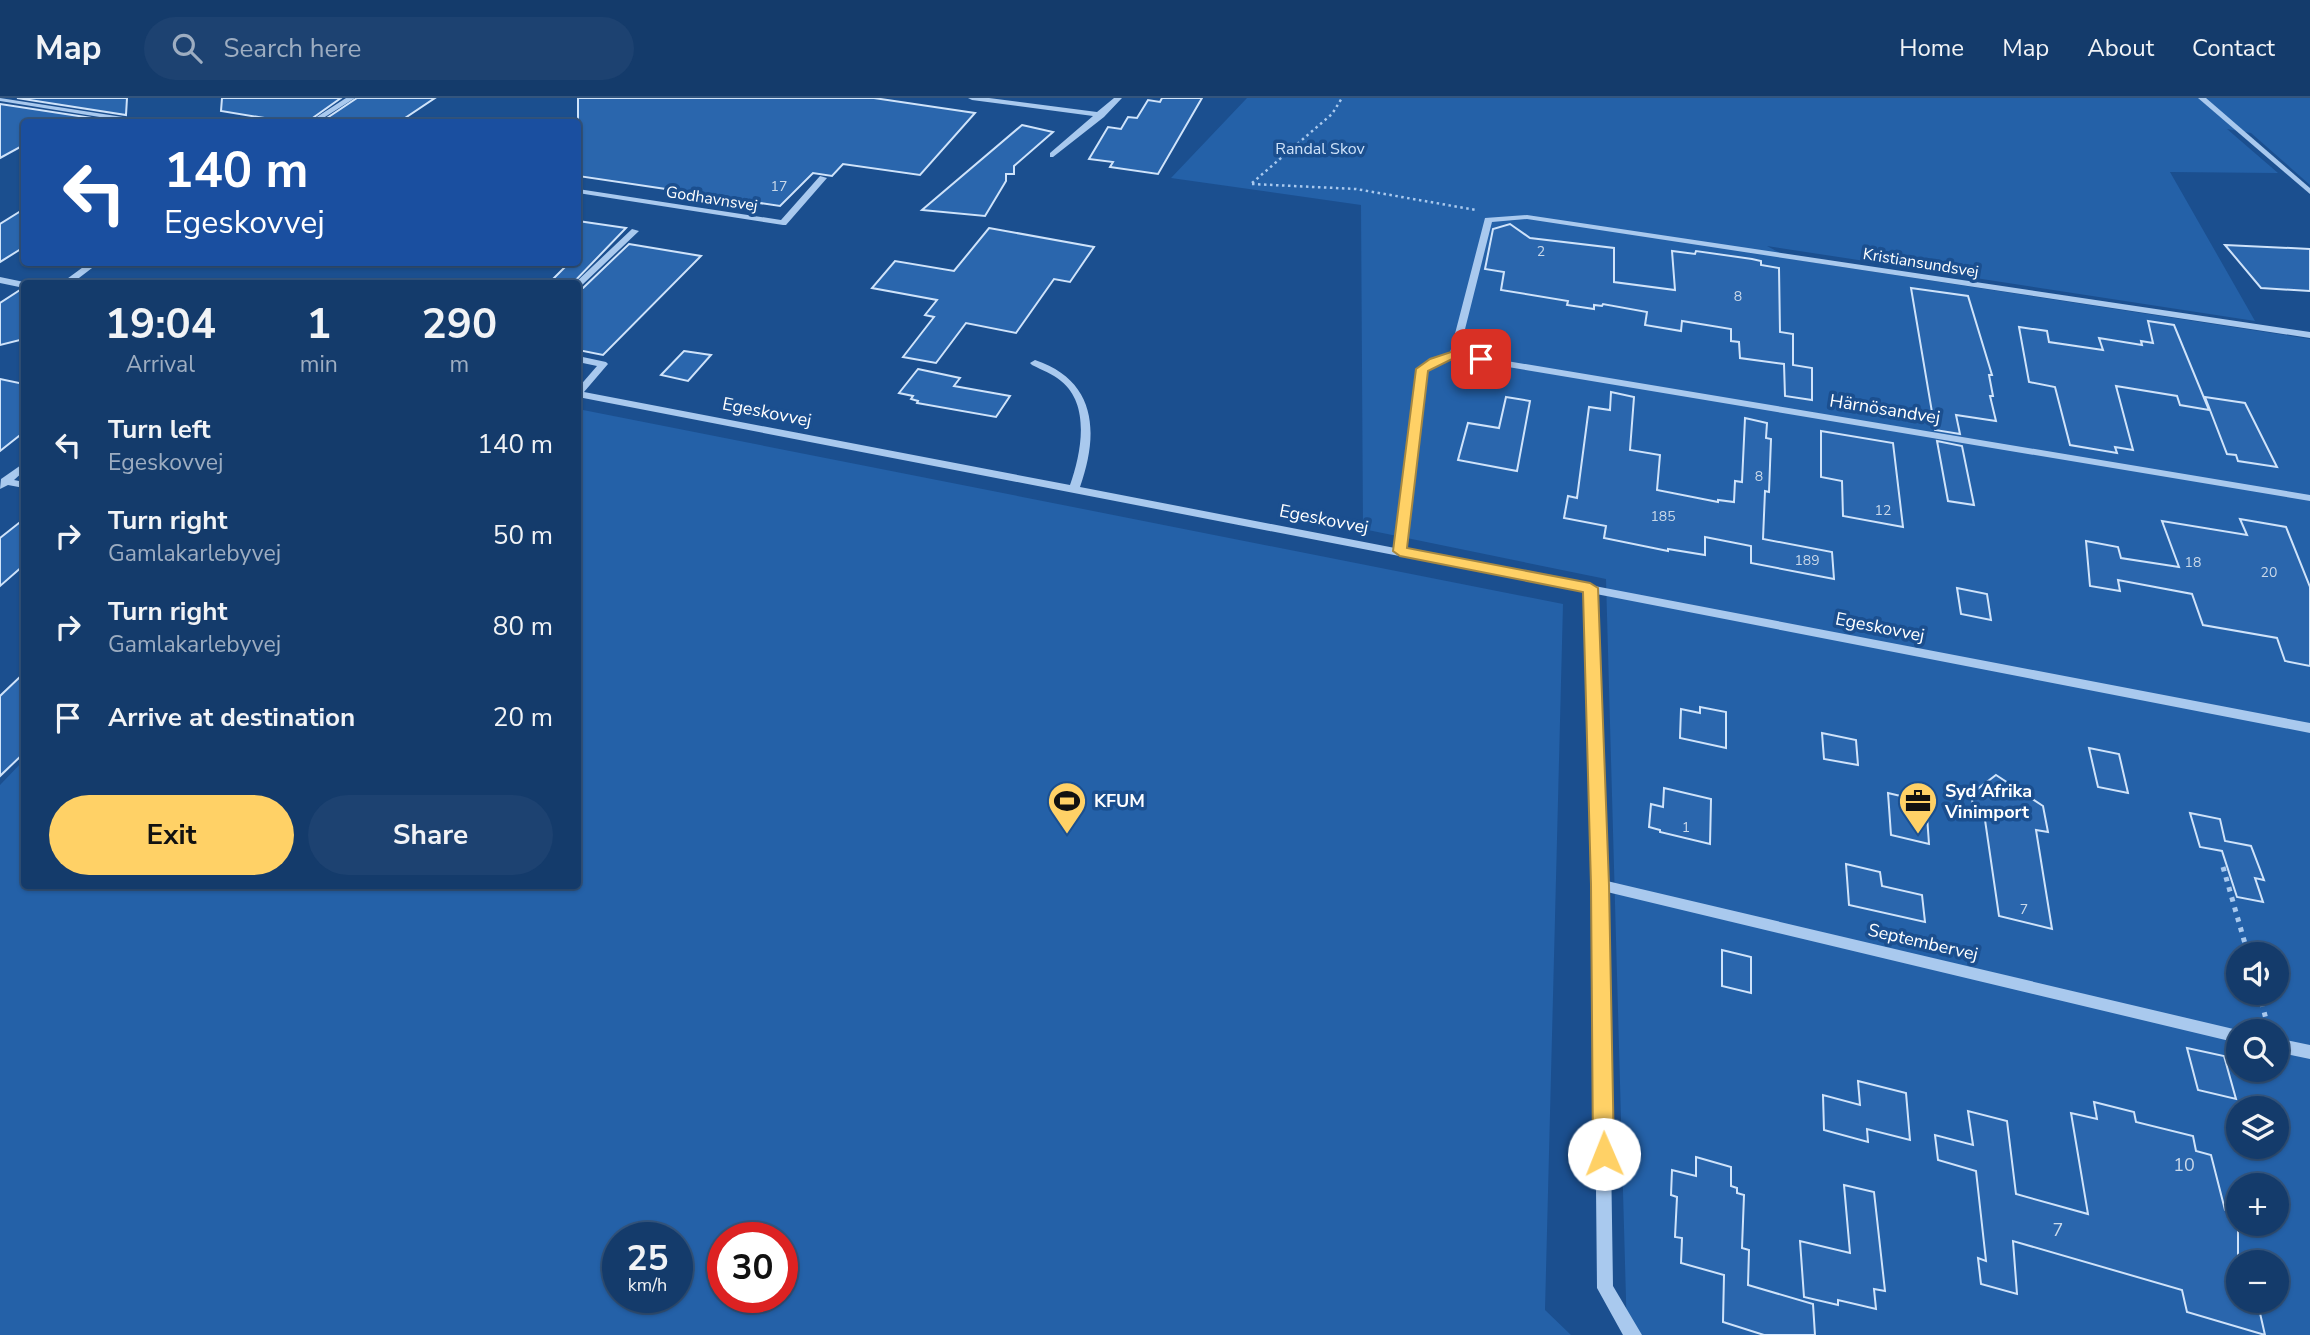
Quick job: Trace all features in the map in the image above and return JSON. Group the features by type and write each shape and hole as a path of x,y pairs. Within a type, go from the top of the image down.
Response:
{"street":[{"path":"318,119 351,98"},
{"path":"972,98 1101,115"},
{"path":"1053,155 1118,98"},
{"path":"2202,98 2310,192"},
{"path":"0,99 123,119"},
{"name":"Godhavnsvej","path":"581,191 783,223 823,178"},
{"name":"Kristiansundsvej","path":"1488,220 1528,217 2310,335"},
{"path":"1400,551 1422,369 1434,361 1454,355 1488,220"},
{"path":"581,281 635,231"},
{"path":"70,280 90,266"},
{"path":"0,280 21,284"},
{"name":"Härnösandvej","path":"1454,355 2310,498"},
{"path":"581,360 603,364 581,390"},
{"path":"1035,363 1068,381 1087,420 1085,462 1074,489"},
{"name":"Egeskovvej","path":"581,395 2310,728"},
{"path":"3,484 21,469"},
{"path":"3,484 21,485"},
{"path":"1590,588 1600,885 1605,1288 1633,1335"},
{"name":"Septembervej","path":"1600,885 2226,1032"},
{"path":"2289,1048 2310,1052"}],"path":[{"path":"1342,98 1332,114 1252,184 1356,189 1475,209 1488,220"},
{"path":"2223,867 2245,942"}],"green space":[{"name":"Randal Skov","path":"1247,98 2310,98 2310,185 2251,133 2227,129 2278,173 2170,172 2255,321 1767,246 1791,259 2310,339 2310,1335 1627,1335 1606,579 1363,529 1361,205 1171,178"},
{"name":"KFUM","path":"581,410 1563,604 1545,1310 1571,1335 0,1335 0,785 21,763 21,889 581,889"}],"building":[{"path":"17,98 127,98 126,115"},
{"path":"222,98 341,98 311,119 270,119 221,111"},
{"path":"357,98 435,98 404,119 326,119"},
{"path":"578,98 874,98 975,113 920,175 843,164 832,176 813,173 780,206 581,176 581,119 578,119"},
{"path":"1162,98 1202,98 1158,174 1110,167 1113,162 1089,159 1108,127 1121,129 1128,117 1137,118 1148,100 1160,102"},
{"path":"0,104 98,119 21,119 21,147 0,158"},
{"path":"1022,125 1053,132 1014,166 1014,174 1006,174 1006,181 985,216 922,210"},
{"path":"21,211 21,249 0,262 0,224"},
{"path":"581,221 626,228 576,280 552,280 566,266 581,266"},
{"path":"1510,224 1530,238 1614,248 1614,282 1675,290 1672,251 1695,254 1696,251 1752,259 1761,261 1761,265 1779,268 1780,332 1793,334 1793,365 1812,368 1812,400 1785,396 1784,364 1740,358 1739,342 1731,341 1731,329 1682,321 1681,331 1645,325 1647,312 1603,304 1594,305 1594,309 1567,305 1568,301 1501,290 1504,272 1485,269 1493,229"},
{"path":"989,228 1094,247 1070,282 1054,279 1016,333 966,323 936,363 903,357 934,317 925,315 937,300 872,288 895,261 954,271"},
{"path":"629,244 701,256 603,355 581,351 583,288"},
{"path":"2225,245 2310,249 2310,291 2261,288"},
{"path":"1911,288 1968,296 1992,375 1989,375 1993,396 1990,396 1996,421 1956,415 1960,434 1935,430"},
{"path":"21,290 21,340 0,345 0,303"},
{"path":"2148,321 2174,325 2209,410 2180,405 2177,396 2116,386 2133,450 2115,447 2117,453 2070,445 2055,387 2029,382 2019,327 2047,331 2049,342 2103,350 2099,338 2142,345 2141,341 2153,343"},
{"path":"684,351 711,355 688,381 661,375"},
{"path":"918,369 960,378 954,386 1010,396 996,417 917,403 918,401 911,399 913,396 899,393"},
{"path":"0,379 21,383 21,434 0,451"},
{"path":"1611,392 1634,397 1630,450 1660,455 1657,490 1718,502 1734,502 1735,481 1742,482 1745,418 1767,423 1766,438 1771,439 1769,492 1765,491 1763,539 1832,552 1834,579 1751,563 1751,546 1705,537 1705,555 1668,551 1604,538 1606,526 1564,518 1568,496 1577,498 1589,407 1610,410"},
{"path":"1506,397 1530,401 1517,471 1458,460 1468,423 1499,428"},
{"path":"2205,397 2245,403 2277,467 2238,461 2236,455 2227,454"},
{"path":"1821,431 1893,443 1903,527 1843,516 1842,481 1821,477"},
{"path":"1937,441 1962,446 1974,505 1948,501"},
{"path":"2240,519 2286,527 2310,587 2310,666 2285,661 2277,638 2203,625 2192,594 2118,580 2120,591 2090,586 2086,541 2118,547 2121,558 2179,567 2162,521 2247,535"},
{"path":"21,521 21,568 0,586 0,538"},
{"path":"1957,588 1987,594 1991,620 1961,614"},
{"path":"21,676 21,756 0,776 0,696"},
{"path":"1700,707 1726,712 1726,748 1680,738 1681,709 1700,713"},
{"path":"1822,733 1856,740 1858,765 1824,759"},
{"path":"2089,748 2119,754 2128,793 2098,787"},
{"path":"1996,775 2043,806 2048,832 2036,830 2052,929 1999,916 1984,813 1974,811 1971,794"},
{"path":"1664,788 1711,799 1710,844 1649,827 1651,804 1663,807"},
{"path":"1888,793 1926,802 1929,844 1891,835"},
{"path":"2190,813 2220,819 2225,841 2251,846 2264,880 2255,878 2263,902 2237,897 2222,851 2200,847"},
{"path":"1846,864 1880,872 1882,886 1922,895 1925,922 1849,905"},
{"path":"1722,950 1751,957 1751,993 1722,986"},
{"path":"2187,1048 2224,1056 2226,1082 2231,1082 2235,1096 2198,1090"},
{"path":"1858,1081 1906,1093 1910,1140 1867,1129 1868,1142 1824,1130 1823,1095 1860,1105"},
{"path":"2094,1102 2134,1112 2136,1122 2193,1136 2196,1151 2211,1155 2226,1210 2226,1236 2238,1236 2238,1250 2226,1250 2226,1313 2260,1313 2265,1335 2187,1312 2182,1290 2013,1241 2017,1294 1981,1284 1978,1258 1986,1261 1976,1171 1938,1160 1935,1135 1973,1145 1968,1111 2007,1121 2016,1194 2088,1214 2071,1113 2097,1119"},
{"path":"1696,1157 1731,1167 1731,1186 1737,1188 1737,1193 1744,1195 1742,1248 1749,1250 1748,1285 1813,1304 1815,1335 1764,1335 1723,1322 1724,1275 1681,1263 1682,1238 1675,1237 1677,1197 1671,1195 1672,1170 1696,1176"},
{"path":"1844,1185 1874,1192 1885,1291 1874,1289 1876,1309 1838,1300 1838,1305 1804,1297 1800,1241 1850,1253"}],"place":[{"name":"KFUM","path":"1067,835"},
{"name":"Syd Afrika Vinimport","path":"1918,835"}],"route":[{"path":"1481,359 1454,355 1434,361 1422,369 1400,551 1590,588 1600,885 1604,1154"}]}
